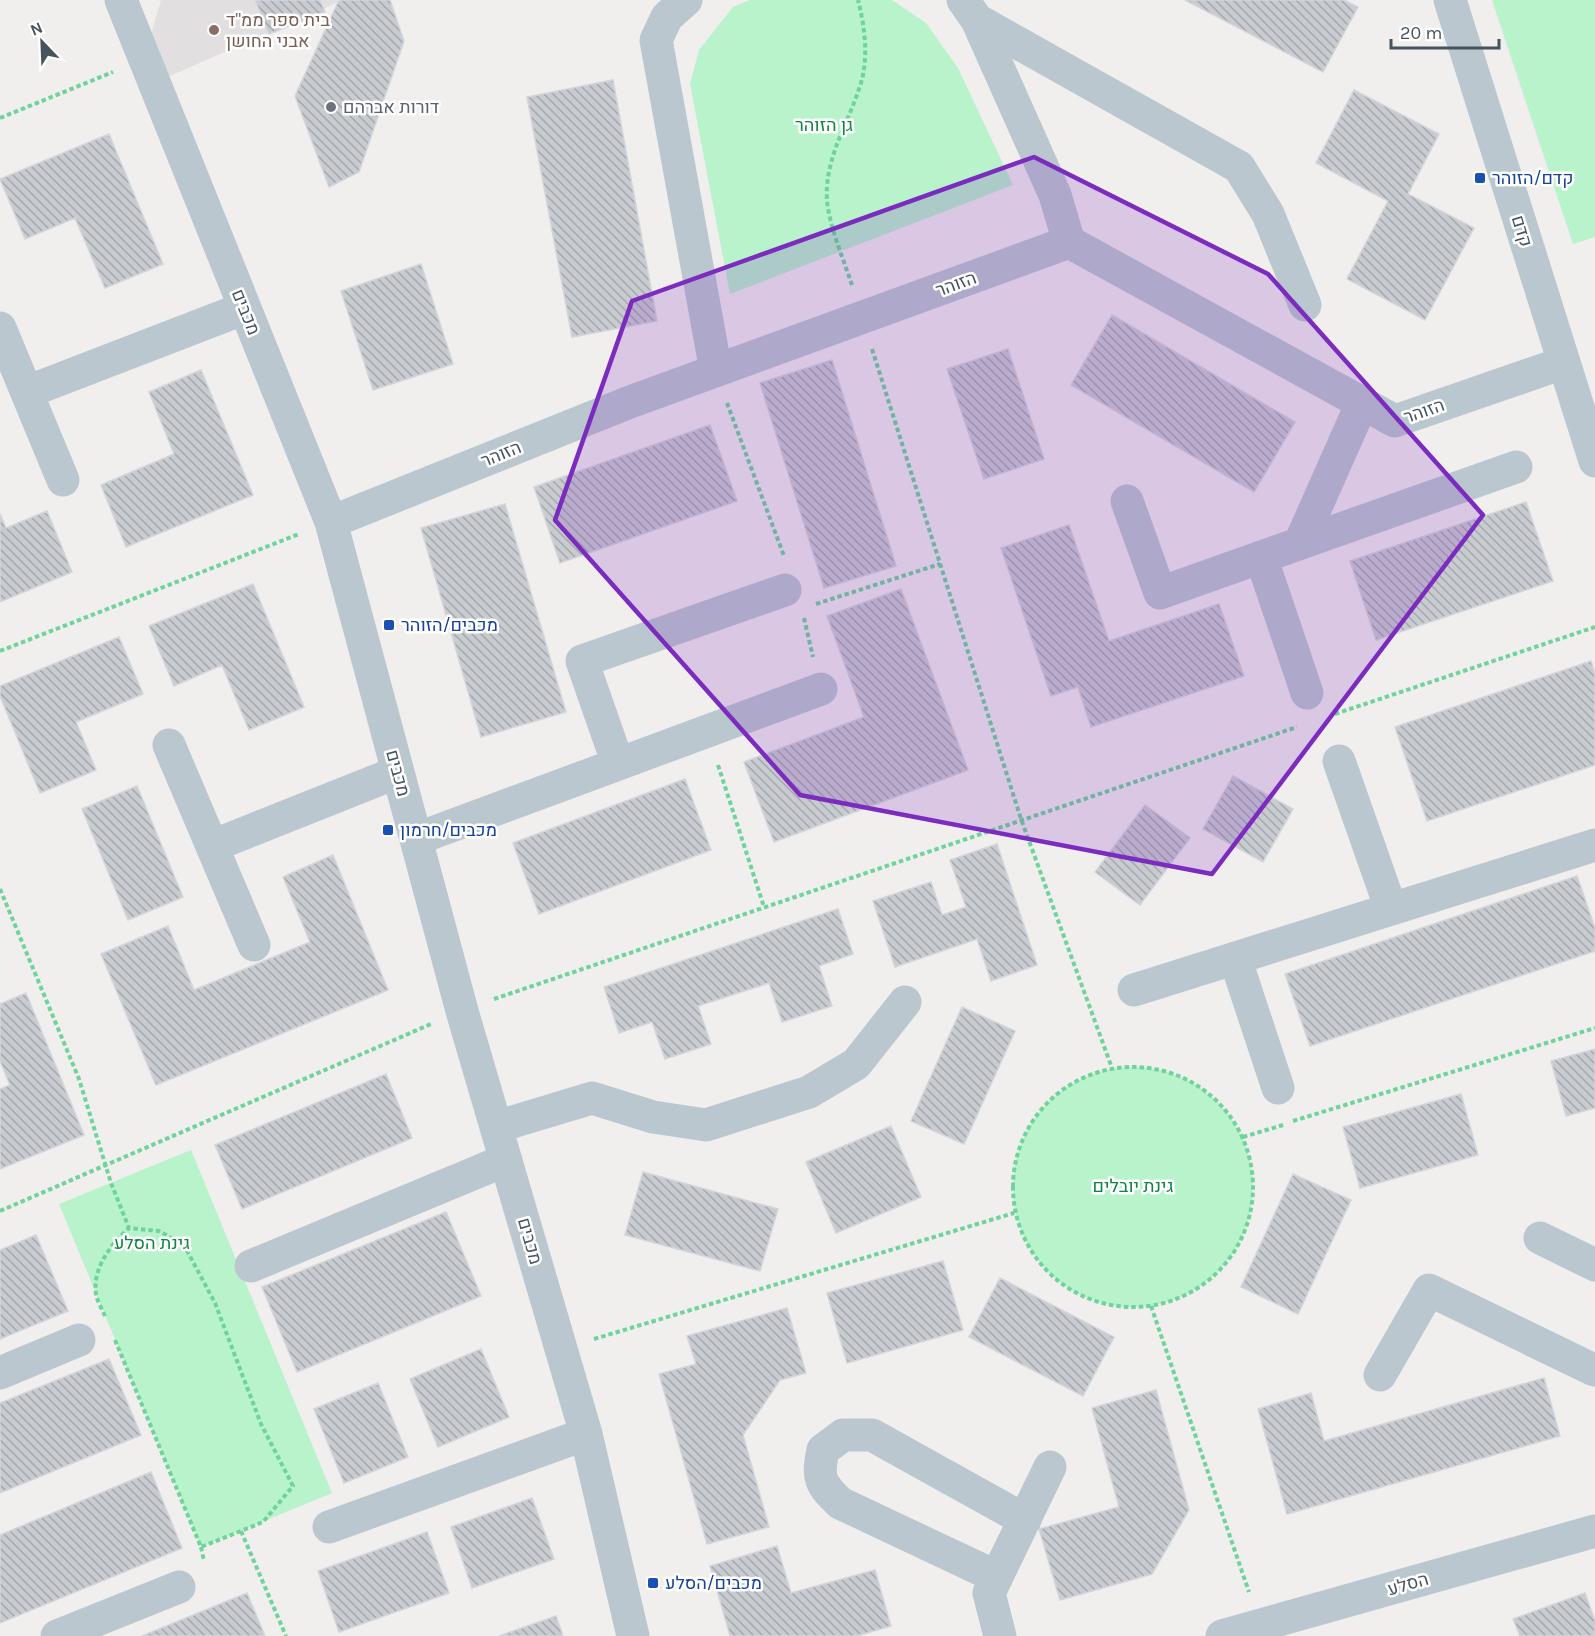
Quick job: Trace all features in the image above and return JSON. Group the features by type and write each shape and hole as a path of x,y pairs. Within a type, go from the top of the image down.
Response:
{"street":[{"name":"מכבים","path":"121,0 331,522 462,1011 586,1434 633,1636"},
{"path":"686,0 668,17 656,40 716,371"},
{"name":"קדם","path":"1450,0 1595,461"},
{"path":"970,10 1055,195 1069,242"},
{"path":"970,10 1239,167 1268,214 1305,305"},
{"name":"הזוהר","path":"331,522 630,402 1069,242 1395,421 1563,363"},
{"path":"27,392 244,308"},
{"path":"0,328 63,480"},
{"path":"1300,543 1362,403"},
{"path":"1127,501 1160,593 1516,467"},
{"path":"1261,557 1316,705"},
{"path":"618,764 582,661 794,594"},
{"path":"416,839 821,689"},
{"path":"169,745 254,945"},
{"path":"1339,761 1391,909"},
{"path":"212,846 398,772"},
{"path":"1134,990 1595,845"},
{"path":"1235,958 1278,1088"},
{"path":"496,1127 592,1098 653,1117 706,1125 810,1092 856,1064 905,1002"},
{"path":"251,1266 506,1160"},
{"path":"1540,1238 1595,1265"},
{"path":"1380,1375 1429,1290 1595,1370"},
{"path":"0,1373 79,1340"},
{"path":"329,1527 586,1434"},
{"path":"997,1577 840,1503 824,1488 818,1471 823,1450 843,1435 872,1435 1025,1520"},
{"path":"1000,1636 989,1593 1050,1467"},
{"name":"הסלע","path":"1222,1636 1262,1631 1595,1531"},
{"path":"57,1636 179,1587"}],"path":[{"path":"858,0 865,24 861,85 838,138 829,175 827,201 1021,819 1112,1068"},
{"path":"0,118 144,59"},
{"path":"716,371 794,594 821,689"},
{"path":"0,651 331,522"},
{"path":"794,594 940,564"},
{"path":"1316,705 1595,627"},
{"path":"0,1211 462,1011 1302,725"},
{"path":"715,754 764,907"},
{"path":"0,889 79,1079 105,1165 129,1227"},
{"path":"1243,1137 1595,1028"},
{"path":"1144,1067 1175,1074 1203,1088 1227,1110 1243,1137 1253,1173 1252,1209 1239,1244 1216,1274 1186,1295 1151,1306 1114,1306 1079,1296 1050,1275 1027,1247 1014,1213 1012,1174 1023,1136 1044,1104 1075,1080 1112,1068 1144,1067"},
{"path":"561,1348 1014,1213"},
{"path":"109,1326 96,1293 102,1259 129,1227"},
{"path":"114,1336 201,1547 263,1522 293,1486 261,1424 215,1303 184,1245 159,1231 129,1227"},
{"path":"1151,1306 1262,1631"},
{"path":"241,1531 286,1636"}],"highlighted area":[{"path":"1034,157 1268,274 1483,515 1212,874 800,795 555,520 632,301"}],"shaded area":[{"name":"בית ספר ממ\"ד אבני החושן","path":"161,0 343,0 154,83 144,59"}],"green space":[{"name":"גן הזוהר","path":"750,0 892,0 926,23 958,68 1013,185 730,294 690,84 699,50 733,7"},
{"path":"1492,0 1595,0 1595,237 1573,244"},
{"name":"גינת יובלים","path":"1121,1067 1145,1067 1168,1072 1190,1081 1218,1102 1233,1120 1244,1141 1251,1164 1253,1187 1251,1210 1244,1233 1233,1254 1218,1272 1190,1293 1168,1302 1145,1307 1121,1307 1098,1302 1076,1293 1057,1280 1040,1263 1027,1244 1018,1222 1013,1199 1013,1175 1018,1152 1027,1130 1040,1111 1057,1094 1076,1081 1098,1072"},
{"name":"גינת הסלע","path":"191,1150 332,1493 201,1547 59,1204"}],"building":[{"path":"255,0 320,0 325,12 269,34"},
{"path":"341,0 390,0 404,41 359,172 329,187 295,96 338,2"},
{"path":"1185,0 1344,0 1358,7 1323,72"},
{"path":"613,80 657,321 572,337 527,97"},
{"path":"1354,90 1439,134 1408,194 1474,228 1425,320 1347,279 1388,201 1316,163"},
{"path":"109,134 163,264 105,288 75,218 25,239 0,179"},
{"path":"421,264 453,364 373,390 341,291"},
{"path":"1112,315 1295,422 1254,492 1071,385"},
{"path":"1008,349 1044,459 984,479 947,369"},
{"path":"832,360 896,566 824,588 760,383"},
{"path":"201,370 253,495 126,547 101,485 174,454 149,392"},
{"path":"710,425 737,501 560,563 534,487"},
{"path":"1526,502 1553,581 1376,640 1350,561"},
{"path":"505,504 566,712 481,737 421,528"},
{"path":"47,511 72,572 0,602 0,514 6,528"},
{"path":"1069,525 1109,641 1219,604 1244,676 1091,727 1078,687 1051,696 1001,548"},
{"path":"253,584 304,707 249,730 222,665 174,686 149,626"},
{"path":"901,589 968,770 774,842 744,762 864,717 827,616"},
{"path":"119,637 143,694 76,722 96,770 40,793 0,696 0,686"},
{"path":"1591,661 1595,673 1595,765 1427,821 1395,727"},
{"path":"1233,776 1293,809 1263,862 1203,829"},
{"path":"685,779 711,850 539,914 513,843"},
{"path":"137,786 183,897 128,920 82,809"},
{"path":"1145,805 1190,838 1140,905 1095,872"},
{"path":"997,844 1037,965 991,981 977,939 895,967 873,901 931,882 942,915 966,907 950,860"},
{"path":"333,855 388,990 156,1085 101,954 168,926 194,990 310,942 283,877"},
{"path":"1577,876 1595,928 1595,951 1310,1046 1285,974"},
{"path":"838,909 853,954 819,966 832,1006 782,1022 769,983 698,1006 711,1044 665,1059 652,1022 619,1033 604,987"},
{"path":"26,993 84,1135 0,1169 0,1089 10,1085 0,1061 0,1004"},
{"path":"962,1007 1015,1031 964,1144 911,1121"},
{"path":"1595,1049 1595,1108 1566,1116 1551,1061"},
{"path":"386,1074 412,1138 242,1209 215,1145"},
{"path":"1461,1094 1478,1155 1360,1188 1343,1127"},
{"path":"891,1126 921,1197 836,1233 806,1162"},
{"path":"643,1172 778,1209 760,1271 625,1235"},
{"path":"1293,1174 1351,1200 1298,1314 1241,1287"},
{"path":"446,1212 481,1296 297,1372 262,1287"},
{"path":"36,1235 68,1311 0,1339 0,1250"},
{"path":"943,1261 963,1330 847,1363 827,1293"},
{"path":"1000,1278 1114,1337 1083,1396 969,1337"},
{"path":"787,1308 806,1373 780,1380 743,1435 769,1527 707,1544 659,1374 696,1364 687,1336"},
{"path":"481,1349 509,1417 438,1447 410,1379"},
{"path":"109,1359 141,1435 0,1493 0,1403"},
{"path":"1544,1378 1560,1436 1287,1514 1258,1409 1311,1393 1324,1441"},
{"path":"378,1383 408,1457 344,1483 314,1409"},
{"path":"1156,1390 1189,1510 1152,1574 1060,1600 1039,1529 1119,1507 1092,1408"},
{"path":"151,1472 182,1548 0,1623 0,1535"},
{"path":"532,1498 554,1559 472,1588 451,1527"},
{"path":"427,1532 449,1593 339,1632 318,1571"},
{"path":"777,1546 791,1593 875,1570 891,1626 857,1636 730,1636 710,1566"},
{"path":"247,1593 265,1636 142,1636"},
{"path":"1585,1593 1595,1621 1595,1636 1520,1636 1513,1619"},
{"path":"556,1616 563,1636 499,1636"}],"place":[{"name":"בית ספר ממ\"ד אבני החושן","path":"214,30"},
{"name":"דורות אברהם","path":"331,107"},
{"name":"קדם/הזוהר","path":"1480,178"},
{"name":"מכבים/הזוהר","path":"389,625"},
{"name":"מכבים/חרמון","path":"388,830"},
{"name":"מכבים/הסלע","path":"653,1583"}]}
